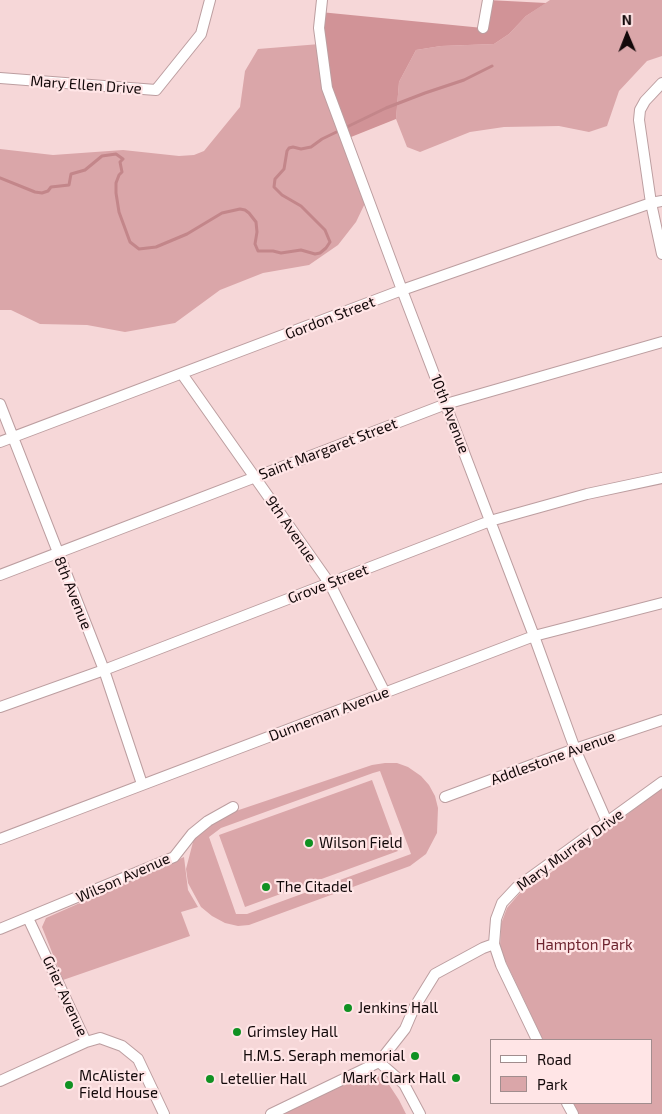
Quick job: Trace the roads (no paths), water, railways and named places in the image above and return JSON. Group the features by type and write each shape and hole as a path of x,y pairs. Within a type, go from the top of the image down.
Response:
{"street":[{"name":"Mary Ellen Drive","path":"0,78 156,90 201,34 210,0"},
{"name":"10th Avenue","path":"322,0 319,28 320,44 328,88 402,290 576,749 607,822"},
{"path":"483,28 488,0"},
{"path":"660,85 645,101 640,110 639,120 651,203 662,254"},
{"name":"Gordon Street","path":"0,442 402,290 651,203 662,201"},
{"name":"Saint Margaret Street","path":"0,575 446,404 662,342"},
{"name":"9th Avenue","path":"182,374 330,584 385,693"},
{"name":"8th Avenue","path":"0,404 104,670 142,784"},
{"name":"Grove Street","path":"0,707 104,670 330,584 490,520 588,494 662,478"},
{"name":"Dunneman Avenue","path":"0,839 534,636 662,603"},
{"name":"Addlestone Avenue","path":"445,798 576,749 662,720"},
{"name":"Mary Murray Drive","path":"537,1039 501,965 494,944 496,919 502,903 517,887 662,782"},
{"name":"Wilson Avenue","path":"0,929 174,857 192,834 208,821 233,807"},
{"name":"Grier Avenue","path":"0,1082 86,1042 28,918"},
{"path":"271,1114 379,1062 405,1029 414,1008 435,974 494,944"},
{"path":"86,1042 100,1038 122,1046 138,1058 164,1114"},
{"path":"379,1062 404,1084 420,1114"}],"waterway":[{"path":"0,178 42,193 48,191 51,187 69,185 71,174 85,170 102,156 116,154 123,159 120,162 122,172 116,183 119,212 130,242 139,249 156,247 187,234 222,213 240,209 249,213 256,222 255,244 258,251 281,253 301,250 315,254 320,253 330,242 325,230 301,206 282,195 274,187 275,179 284,169 289,148 301,149 311,147 322,139 386,108 464,80 492,66"}],"place":[{"name":"Wilson Field","path":"309,843"},
{"name":"The Citadel","path":"266,887"},
{"name":"Jenkins Hall","path":"348,1008"},
{"name":"Grimsley Hall","path":"237,1032"},
{"name":"H.M.S. Seraph memorial","path":"415,1056"},
{"name":"Mark Clark Hall","path":"456,1078"},
{"name":"Letellier Hall","path":"210,1079"},
{"name":"McAlister Field House","path":"69,1085"}],"park label":[{"name":"Hampton Park","path":"584,945"}]}
